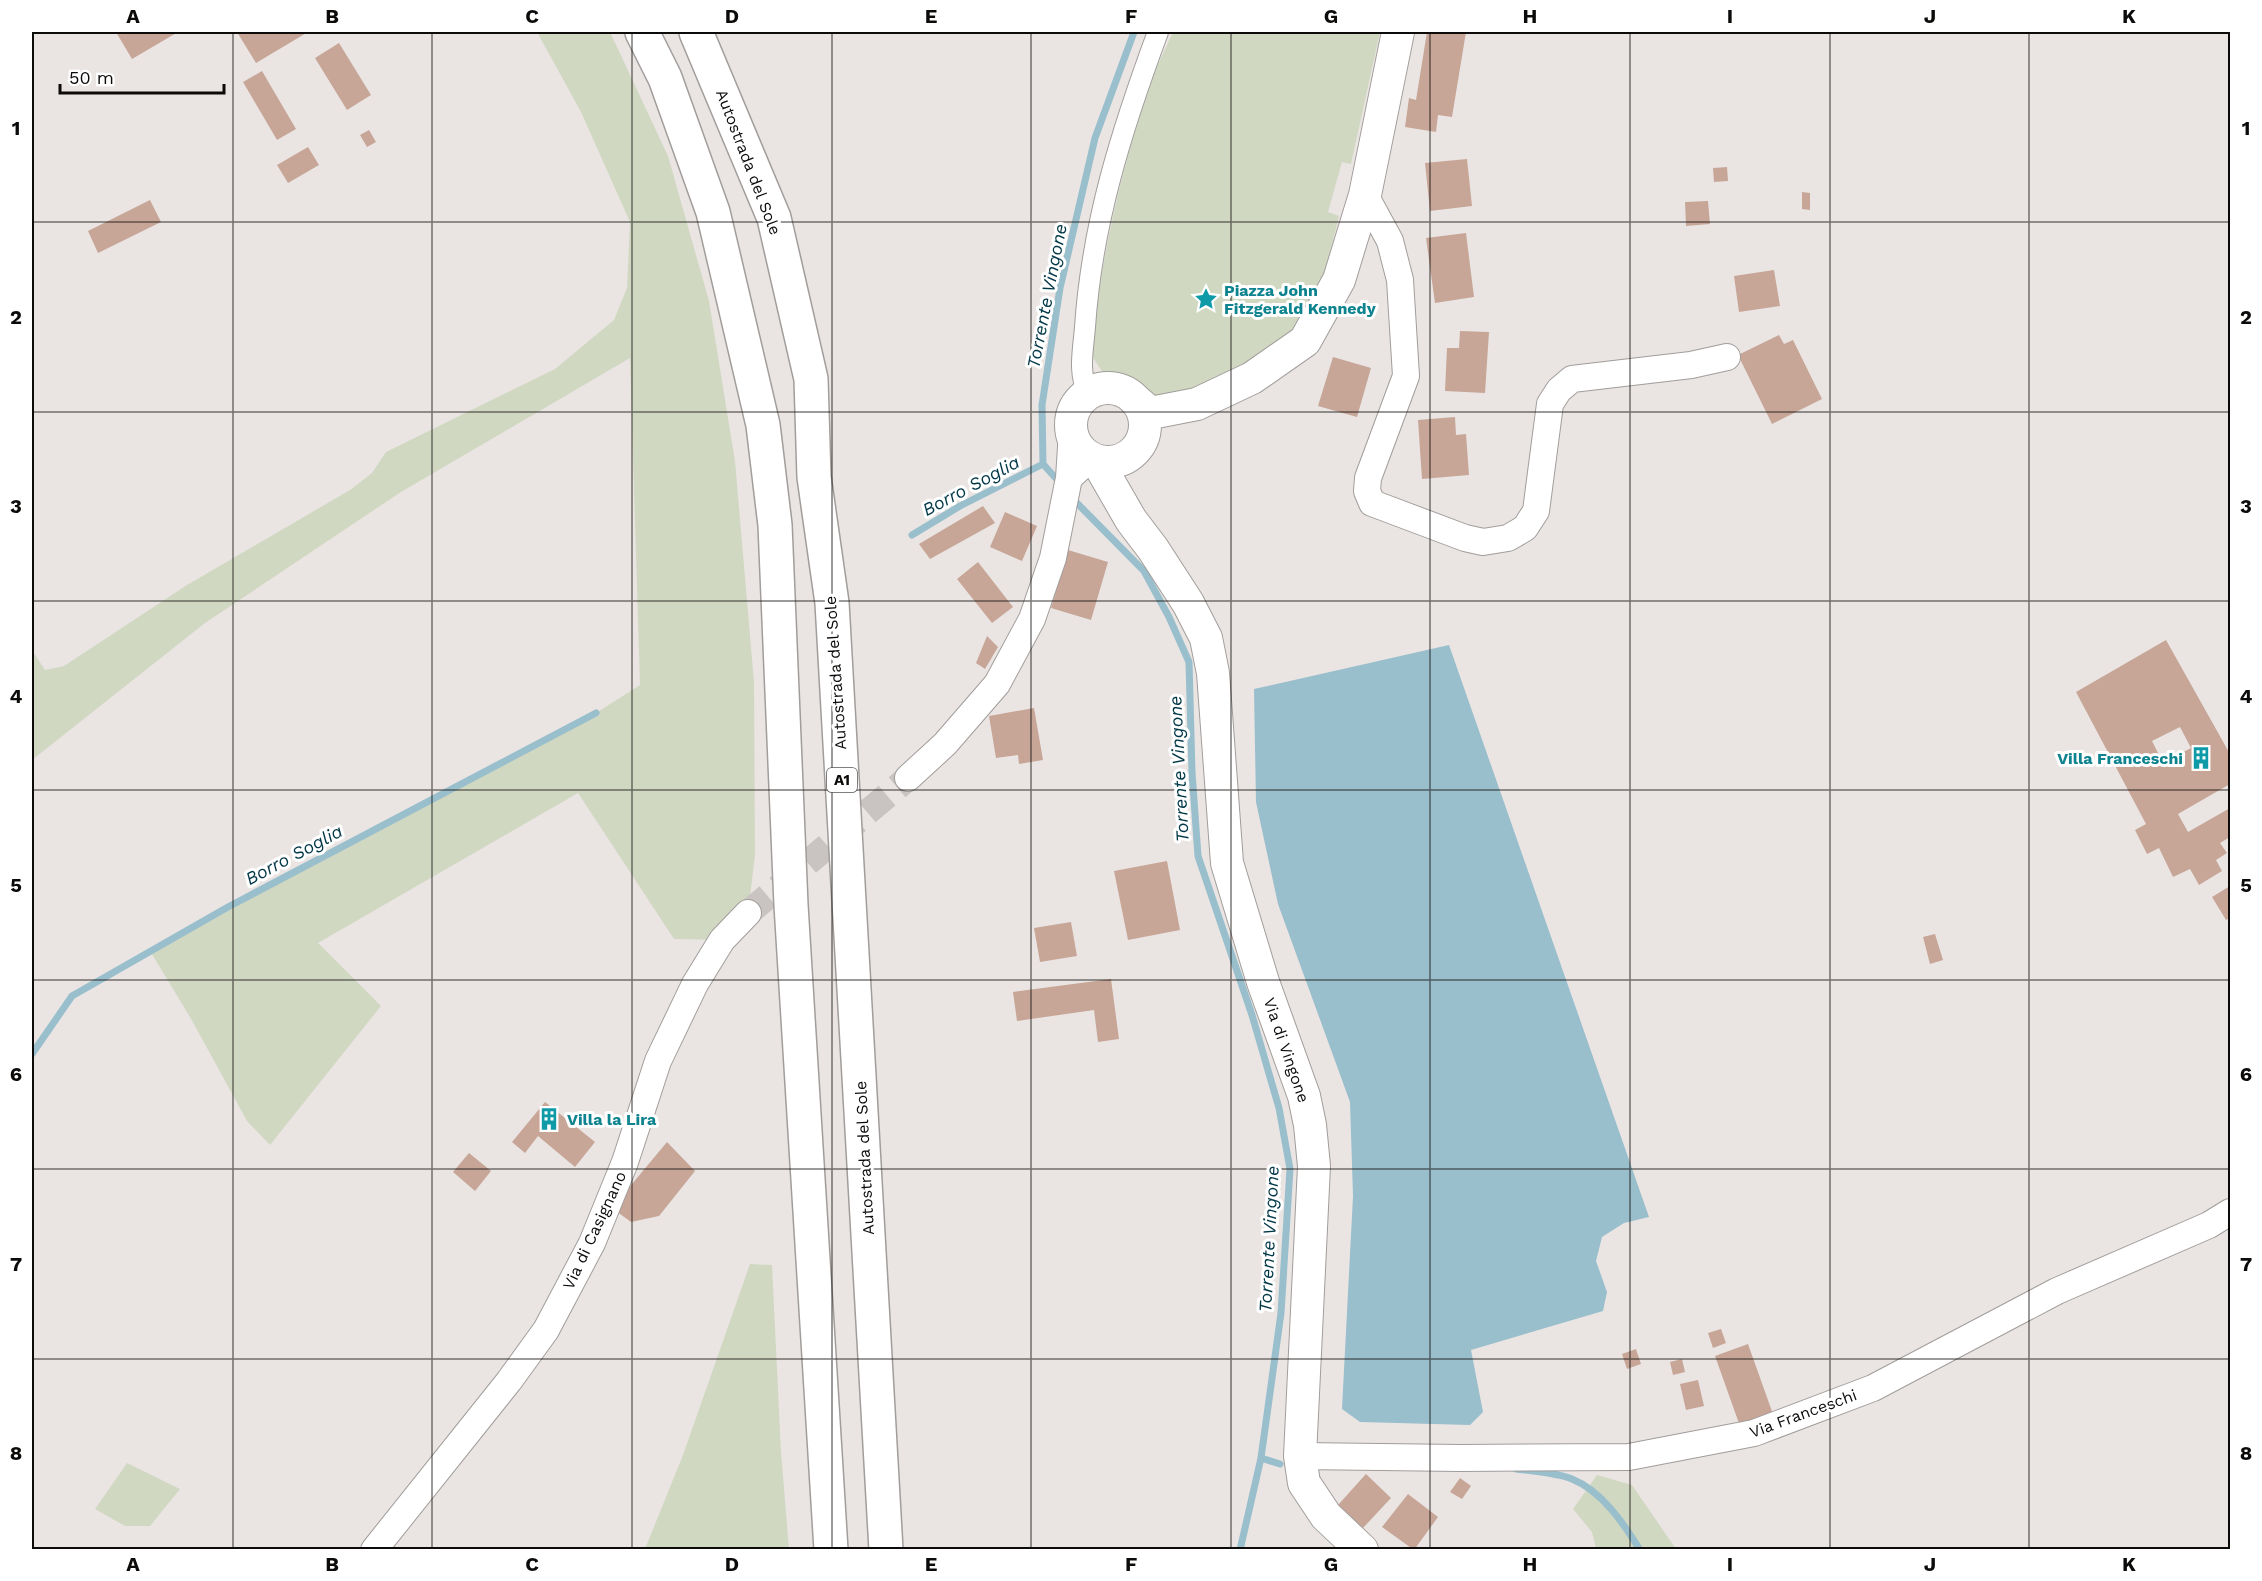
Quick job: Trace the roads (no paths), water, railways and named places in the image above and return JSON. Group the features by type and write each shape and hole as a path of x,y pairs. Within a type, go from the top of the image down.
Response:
{"highway":[{"path":"642,32 665,78 713,212 763,425 775,525 791,905 831,1550"},
{"name":"Autostrada del Sole","path":"696,32 774,218 811,379 814,477 832,603 886,1550"}],"street":[{"path":"1088,394 1081,379 1088,292 1111,171 1131,104 1158,32"},
{"path":"1086,465 1119,460 1135,451 1197,404 1252,378 1305,341 1339,280 1365,195 1398,32"},
{"path":"1365,195 1390,242 1400,280 1406,376 1368,478 1367,491 1372,503 1465,538 1483,542 1508,538 1525,528 1536,511 1550,404 1559,390 1572,380 1691,365 1727,357"},
{"path":"908,778 945,744 996,684 1032,620 1053,558 1064,508 1086,465 1072,431 1074,410 1088,394 1103,389 1119,390 1148,411 1156,412 1197,404"},
{"path":"1134,399 1144,419 1143,438 1135,451"},
{"name":"Via di Vingone","path":"1135,451 1133,484 1153,549"},
{"name":"Via di Vingone","path":"1086,465 1126,512 1153,549 1188,603 1206,638 1213,673 1227,863 1263,982 1304,1096 1310,1125 1314,1166 1300,1456 1304,1483 1326,1516 1362,1550"},
{"name":"Via di Casignano","path":"374,1550 509,1381 546,1330 592,1243 626,1162 658,1062 695,984 722,940 748,913"},
{"name":"Via Franceschi","path":"1300,1456 1460,1458 1629,1456 1754,1432 1873,1388 2057,1291 2209,1225 2230,1212"}],"water":[{"path":"1449,645 1649,1217 1624,1223 1602,1237 1596,1261 1607,1292 1603,1311 1471,1350 1483,1412 1470,1425 1360,1422 1342,1409 1353,1196 1350,1102 1278,904 1256,802 1254,689"}],"waterway":[{"name":"Torrente Vingone","path":"1061,484 1043,464 1042,405 1060,288 1095,138 1134,32"},
{"name":"Borro Soglia","path":"912,535 960,506 1043,464"},
{"name":"Torrente Vingone","path":"1072,498 1144,571 1169,617 1189,662 1192,772 1198,856 1252,1015 1279,1108 1290,1169 1281,1313 1261,1458 1240,1550"},
{"name":"Borro Soglia","path":"32,1054 72,996 228,907 596,713"},
{"path":"1261,1458 1280,1464"},
{"path":"1516,1469 1560,1475 1583,1484 1611,1509 1640,1550"}],"tunnel":[{"path":"748,913 908,778"}],"place":[{"name":"Piazza John Fitzgerald Kennedy","path":"1206,299"},
{"name":"Villa Franceschi","path":"2201,758"},
{"name":"Villa la Lira","path":"549,1119"}]}
